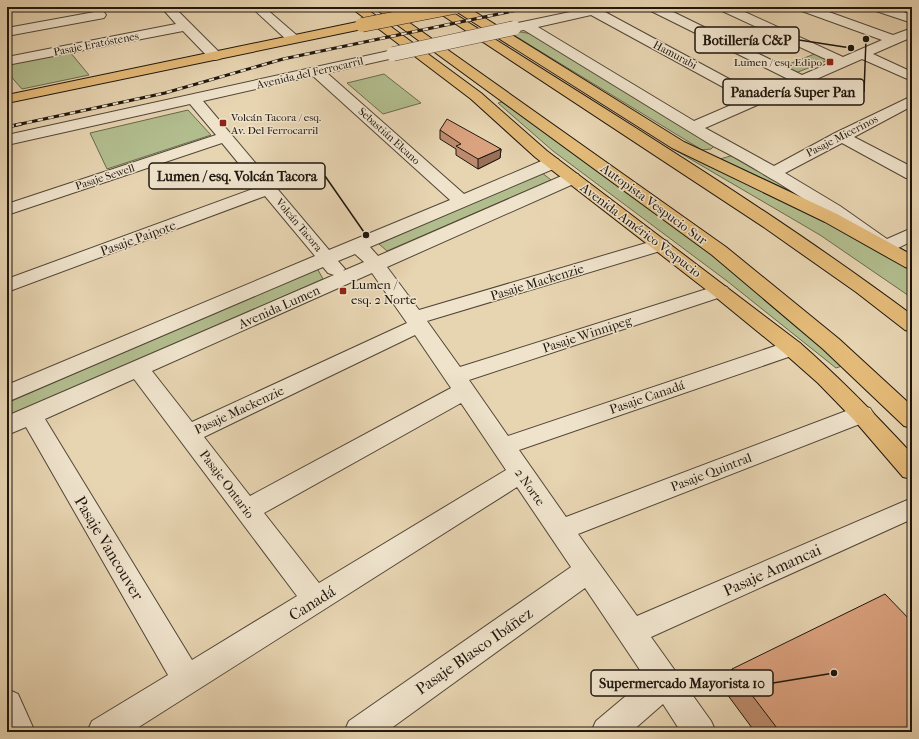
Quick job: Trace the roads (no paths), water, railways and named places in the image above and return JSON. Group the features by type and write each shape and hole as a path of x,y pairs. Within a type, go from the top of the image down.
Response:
{"main road":[{"name":"Avenida Américo Vespucio","path":"356,7 476,96 552,163 792,348 826,378 862,414 912,470"},
{"name":"Autopista Vespucio Sur","path":"379,7 670,215 731,261 831,344 912,420"},
{"path":"436,7 771,224 857,284 912,325"},
{"path":"7,86 13,98 454,7"},
{"path":"458,7 646,126 695,154 824,214 912,263"}],"street":[{"path":"167,7 215,56"},
{"path":"257,7 294,39"},
{"name":"Avenida del Ferrocarril","path":"7,140 612,7"},
{"path":"653,7 802,80"},
{"path":"724,7 843,62"},
{"path":"803,7 893,40"},
{"path":"877,7 912,19"},
{"path":"7,32 96,11 119,39"},
{"name":"Hamurabi","path":"593,11 757,100"},
{"name":"Pasaje Eratóstenes","path":"7,61 186,26"},
{"path":"520,26 719,142 741,153 836,211 885,247 912,234"},
{"path":"694,127 912,32"},
{"path":"862,54 912,77"},
{"name":"Sebastián Elcano","path":"317,72 461,201"},
{"name":"Volcán Tacora","path":"194,99 343,278"},
{"name":"Pasaje Micerinos","path":"773,173 912,100"},
{"path":"841,136 912,174"},
{"name":"Pasaje Sewell","path":"7,210 226,137"},
{"path":"695,154 707,155 716,153 721,148 719,142"},
{"name":"Avenida Lumen","path":"9,387 327,258 552,163"},
{"name":"Avenida Lumen","path":"19,421 572,178"},
{"name":"Pasaje Paipote","path":"7,286 269,189"},
{"name":"2 Norte","path":"357,245 375,264 416,322 700,732"},
{"name":"Pasaje Mackenzie","path":"189,434 416,322 660,245"},
{"name":"Pasaje Winnipeg","path":"247,510 459,384 720,291"},
{"name":"Pasaje Canadá","path":"502,447 792,348"},
{"name":"Pasaje Ontario","path":"138,369 316,600"},
{"name":"Pasaje Quintral","path":"560,530 862,414"},
{"name":"Pasaje Vancouver","path":"19,421 187,680"},
{"name":"Canadá","path":"103,732 520,473"},
{"name":"Pasaje Amancai","path":"631,632 912,508"},
{"name":"Pasaje Blasco Ibáñez","path":"360,732 588,570"},
{"path":"607,732 666,682"},
{"path":"7,704 19,732"}],"railway":[{"path":"16,125 165,93 283,59 532,7"},
{"path":"7,127 21,124"}],"place":[{"name":"Panadería Super Pan","path":"866,39"},
{"name":"Botillería C&P","path":"851,48"},
{"name":"Lumen / esq. Edipo","path":"830,62"},
{"name":"Volcán Tacora / esq. Av. Del Ferrocarril","path":"223,123"},
{"name":"Lumen / esq. Volcán Tacora","path":"366,235"},
{"name":"Lumen / esq. 2 Norte","path":"343,291"},
{"name":"Supermercado Mayorista 10","path":"834,673"}]}
